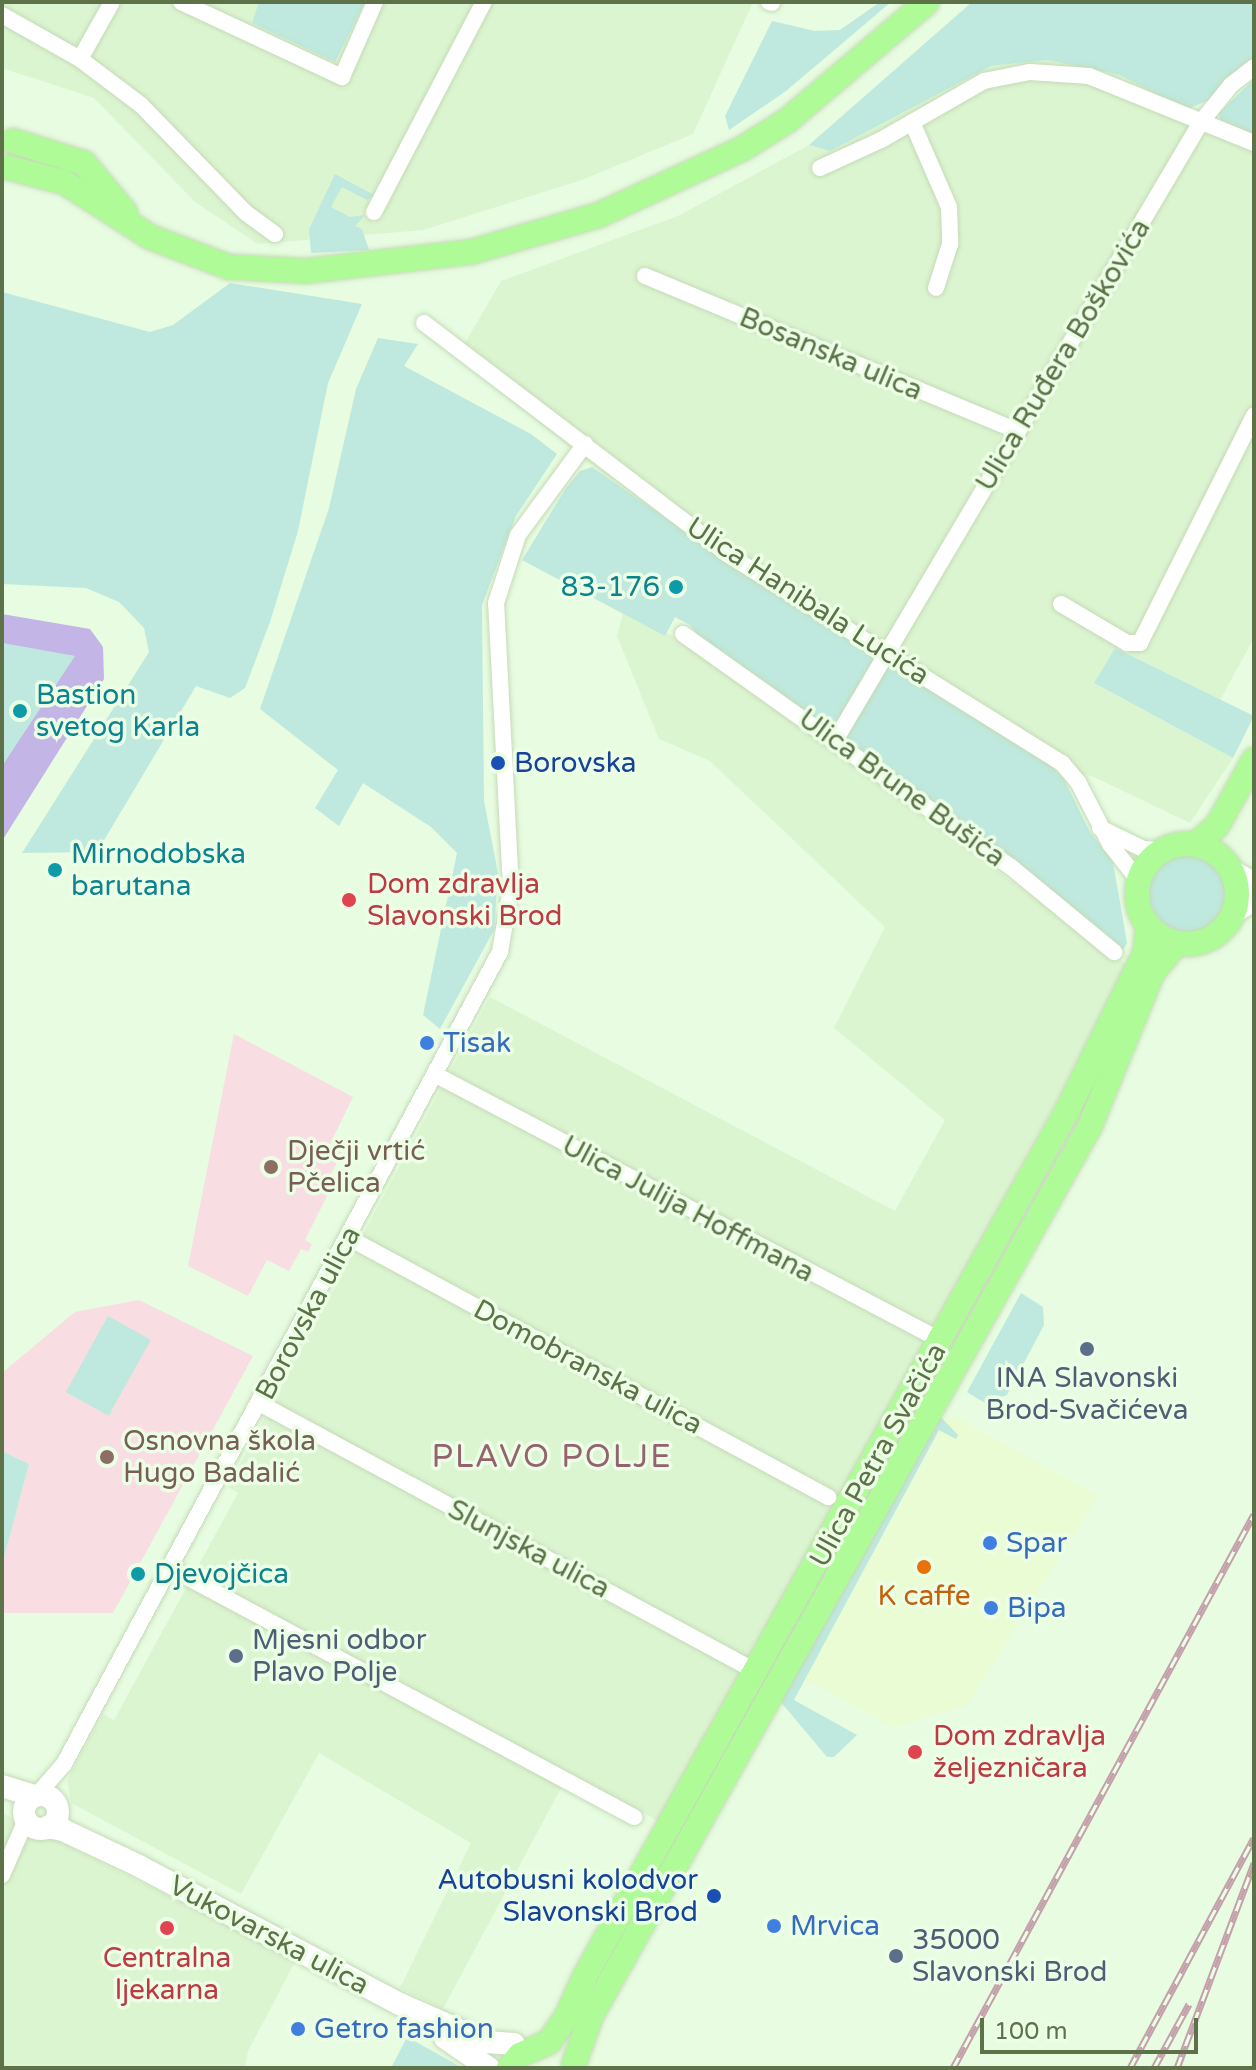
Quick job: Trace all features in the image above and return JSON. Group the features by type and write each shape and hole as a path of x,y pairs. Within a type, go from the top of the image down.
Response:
{"main road":[{"path":"6,167 64,182 143,232 212,263 277,272 409,262 522,240 651,195 742,149 788,120 927,2"},
{"path":"13,141 84,163 143,232"},
{"path":"1254,760 1217,826 1196,844 1162,850 1139,881 1137,897 1148,925 1177,943 1210,939 1244,907 1237,899 1230,868 1230,834 1254,789"},
{"path":"1196,844 1254,883"},
{"name":"Ulica Petra Svačića","path":"491,2068 527,2049 585,1976 942,1341 1114,1018 1145,953 1148,925"},
{"name":"Ulica Petra Svačića","path":"579,2067 610,1989 1090,1126 1153,972 1177,943"},
{"name":"Vukovarska ulica","path":"2,1786 40,1811"},
{"name":"Vukovarska ulica","path":"2,1793 400,2004 486,2042 527,2049"},
{"name":"Vukovarska ulica","path":"400,2004 414,2020 491,2068"},
{"path":"527,2049 579,2067"}],"street":[{"path":"80,59 112,2"},
{"path":"181,2 342,77 375,2"},
{"path":"374,212 484,2"},
{"path":"2,15 80,59 141,105 246,213 275,234"},
{"name":"Ulica Ruđera Boškovića","path":"836,739 1201,122 1231,85 1254,67"},
{"path":"820,168 912,122 984,81 1061,71 1089,76 1254,143"},
{"path":"912,122 949,207 950,244 936,288"},
{"name":"Bosanska ulica","path":"645,276 1017,431"},
{"name":"Ulica Hanibala Lucića","path":"424,323 727,554 1062,763 1078,782 1100,828 1139,881"},
{"path":"1061,604 1127,643 1140,643 1254,415"},
{"name":"Borovska ulica","path":"40,1811 500,952 508,912 494,632 501,576 518,535 585,444"},
{"name":"Ulica Brune Bušića","path":"683,634 836,739 1011,867 1114,952"},
{"path":"1100,828 1143,849 1162,850"},
{"name":"Ulica Julija Hoffmana","path":"436,1075 942,1341"},
{"name":"Domobranska ulica","path":"349,1238 828,1497"},
{"name":"Slunjska ulica","path":"259,1403 757,1672"},
{"path":"170,1568 634,1817"},
{"path":"2,1875 40,1811"}],"shaded area":[{"path":"2,2 753,2 693,134 582,180 423,230 258,244 195,202 94,98 2,68"},
{"path":"259,2 365,2 335,62 252,23"},
{"path":"880,2 891,2 786,91 729,130 725,116 772,21 815,31 840,30"},
{"path":"972,2 1254,2 1254,58 1209,100 1186,110 1120,75 1047,60 991,66 830,151 809,145"},
{"path":"1047,60 1120,75 1254,146 1254,638 1220,700 1115,648 1094,683 1233,758 1190,823 1094,777 1048,763 763,585 603,474 457,357 501,281 678,216 809,145 830,151 991,66"},
{"path":"1254,79 1254,138 1220,121 1219,113"},
{"path":"335,174 374,195 367,200 342,187 331,207 350,217 365,215 355,226 362,229 369,250 311,253 309,229"},
{"path":"230,283 362,304 328,383 298,531 270,622 245,688 230,698 196,686 97,852 22,853 149,652 144,628 119,602 86,588 2,584 2,292 150,332 173,325"},
{"path":"378,338 418,344 404,366 531,434 557,454 516,516 482,605 484,801 498,873 494,930 440,1029 423,1015 457,853 431,827 363,783 339,826 315,808 338,770 260,709 329,508 356,389"},
{"path":"592,467 763,585 1048,763 1064,779 1090,832 1113,862 1127,943 1123,950 963,822 701,640 690,625 675,617 665,636 522,560 566,488 580,471"},
{"path":"623,613 675,637 1131,968 660,1822 569,1773 443,2009 400,1988 471,1843 319,1753 241,1894 71,1803 67,1780 103,1714 114,1720 238,1493 228,1487 490,997 895,1211 945,1120 834,1028 885,927 710,761 659,739 617,636"},
{"path":"2,614 90,629 103,647 104,679 2,841 2,766 75,656 2,643"},
{"name":"Bastion svetog Karla","path":"2,643 76,656 2,766"},
{"path":"1115,648 1254,716 1233,758 1094,683"},
{"path":"1188,854 1203,857 1216,865 1224,878 1227,893 1224,908 1216,921 1203,929 1188,932 1173,929 1160,921 1152,908 1149,893 1152,878 1160,865 1173,857"},
{"name":"Dječji vrtić Pčelica","path":"234,1034 353,1097 329,1146 342,1153 327,1181 333,1184 305,1240 312,1244 308,1252 301,1249 289,1271 267,1260 248,1296 188,1266"},
{"path":"1021,1293 1043,1307 1044,1325 1007,1395 985,1403 967,1392"},
{"name":"Osnovna škola Hugo Badalić","path":"139,1300 253,1356 113,1613 2,1613 2,1565 29,1464 2,1451 2,1373 75,1312"},
{"path":"108,1316 151,1340 109,1416 66,1392"},
{"path":"950,1414 1098,1496 967,1705 893,1727 805,1679"},
{"path":"941,1417 958,1435 956,1439 939,1430 794,1700 857,1735 834,1757 827,1757 780,1701"},
{"path":"2,1451 29,1464 2,1565"},
{"path":"2,1813 296,1960 248,2051 245,2068 2,2068"},
{"path":"407,2037 463,2068 391,2068"}],"railway":[{"path":"953,2068 1254,1514"},
{"path":"1130,2068 1254,1838"},
{"path":"1177,2068 1254,1863"},
{"path":"1154,2068 1189,2004"}],"place":[{"name":"83-176","path":"676,587"},
{"name":"Bastion svetog Karla","path":"20,711"},
{"name":"Borovska","path":"498,763"},
{"name":"Mirnodobska barutana","path":"55,870"},
{"name":"Dom zdravlja Slavonski Brod","path":"349,900"},
{"name":"Tisak","path":"427,1043"},
{"name":"Dječji vrtić Pčelica","path":"271,1167"},
{"name":"INA Slavonski Brod-Svačićeva","path":"1087,1349"},
{"name":"Osnovna škola Hugo Badalić","path":"107,1457"},
{"name":"Spar","path":"990,1543"},
{"name":"K caffe","path":"924,1567"},
{"name":"Djevojčica","path":"138,1574"},
{"name":"Bipa","path":"991,1608"},
{"name":"Mjesni odbor Plavo Polje","path":"236,1656"},
{"name":"Dom zdravlja željezničara","path":"915,1752"},
{"name":"Autobusni kolodvor Slavonski Brod","path":"714,1896"},
{"name":"Mrvica","path":"774,1926"},
{"name":"Centralna ljekarna","path":"167,1928"},
{"name":"35000 Slavonski Brod","path":"896,1956"},
{"name":"Getro fashion","path":"298,2029"}],"district":[{"name":"PLAVO POLJE","path":"552,1457"}]}
